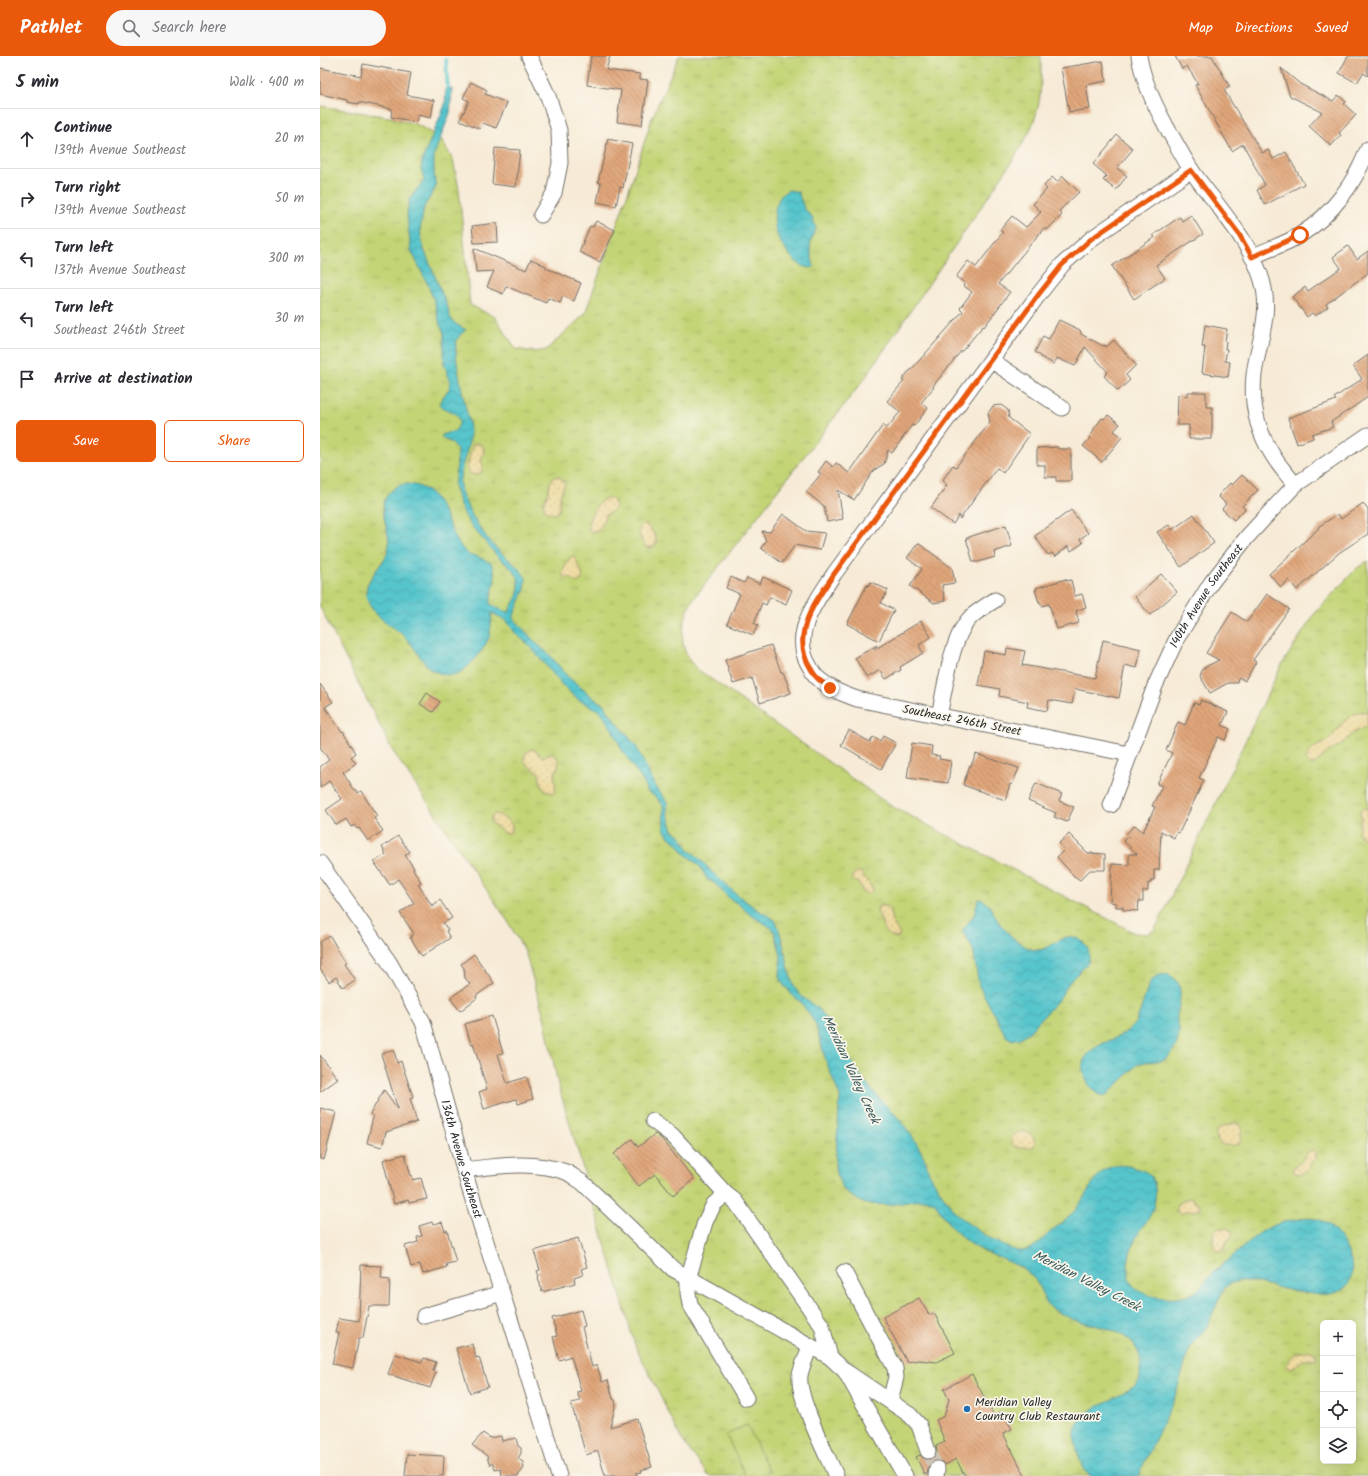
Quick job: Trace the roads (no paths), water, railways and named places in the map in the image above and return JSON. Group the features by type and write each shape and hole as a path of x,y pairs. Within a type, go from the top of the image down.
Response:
{"street":[{"path":"530,56 548,96 559,130 560,163 554,193 541,215"},
{"path":"1139,56 1151,98 1191,170 1239,234 1261,275 1266,303 1264,326 1254,375 1253,397 1257,422 1272,454 1295,485"},
{"path":"1252,257 1300,235 1323,217 1343,197 1368,149"},
{"path":"1062,408 992,360 1039,294 1062,265 1091,239 1191,170"},
{"name":"Southeast 246th Street","path":"992,360 834,574 820,596 810,613 803,633 802,646 807,663 817,678 830,688 857,699 1130,754"},
{"name":"140th Avenue Southeast","path":"1112,805 1155,686 1180,632 1211,583 1247,537 1295,485 1368,435"},
{"path":"939,716 951,661 960,632 971,616 995,600"},
{"name":"136th Avenue Southeast","path":"320,863 390,962 423,1022 464,1170 559,1476"},
{"path":"653,1121 672,1135 726,1194 735,1201 822,1326 830,1358"},
{"path":"464,1170 523,1164 544,1166 567,1173 582,1182 673,1270 830,1358 845,1371 910,1414 919,1424 928,1451"},
{"path":"726,1194 714,1204 705,1222 688,1279 688,1293 690,1304 746,1398"},
{"path":"844,1272 895,1368 896,1378 890,1401"},
{"path":"424,1316 502,1293"},
{"path":"810,1346 800,1375 800,1388 806,1407 836,1476"},
{"path":"845,1371 905,1476"}],"water":[{"path":"446,88 452,89 450,113 434,155 436,187 424,207 420,230 423,247 451,319 466,330 458,338 456,347 458,369 470,431 460,477 462,494 472,516 485,536 519,569 526,578 525,589 513,618 537,644 550,655 567,676 596,700 605,705 608,711 636,746 654,784 668,803 667,811 673,830 680,835 689,850 735,893 755,908 775,920 778,926 791,976 797,991 802,997 822,1013 848,1057 863,1078 915,1140 926,1162 929,1173 954,1211 976,1229 996,1242 1015,1250 1026,1251 1037,1245 1069,1217 1079,1205 1098,1176 1106,1169 1116,1166 1128,1166 1144,1171 1149,1174 1154,1183 1155,1201 1151,1214 1135,1240 1128,1261 1128,1271 1130,1280 1135,1287 1144,1293 1162,1298 1181,1297 1195,1292 1216,1270 1260,1233 1283,1222 1309,1218 1323,1221 1331,1227 1346,1247 1351,1261 1350,1279 1342,1290 1329,1294 1312,1294 1242,1281 1234,1282 1224,1288 1207,1326 1189,1350 1175,1397 1138,1476 1090,1476 1080,1461 1075,1437 1076,1427 1081,1418 1088,1412 1117,1397 1138,1383 1140,1377 1140,1358 1134,1345 1128,1339 1110,1330 1072,1319 1053,1309 1046,1302 1038,1284 1032,1276 1017,1265 977,1248 963,1238 945,1219 935,1203 926,1199 890,1205 865,1204 851,1196 841,1185 836,1174 835,1166 840,1097 826,1061 815,1023 800,1001 790,994 788,989 784,986 780,976 781,956 775,933 770,927 749,914 740,905 730,899 713,882 707,879 701,868 686,855 676,842 669,837 664,829 663,805 656,797 648,792 600,711 577,699 563,686 529,645 516,634 507,621 492,613 490,635 481,652 461,672 446,675 430,669 407,639 382,620 373,611 367,599 367,586 386,556 388,550 389,542 383,511 386,497 397,486 405,484 414,485 424,489 432,495 438,502 462,548 471,556 474,555 491,563 495,579 490,604 508,613 517,596 519,587 518,577 513,570 498,557 469,523 460,506 454,485 457,465 457,450 452,443 442,438 442,435 455,431 459,425 458,416 441,406 439,403 450,387 450,380 444,364 444,332 440,325 435,304 428,285 411,250 407,216 409,200 424,180 421,169 423,158 445,105"},
{"path":"789,190 798,192 804,208 813,219 816,228 811,240 810,249 814,267 808,268 796,262 785,250 776,231 774,220 776,208 780,197"},
{"path":"980,899 989,906 999,923 1006,931 1026,947 1036,950 1042,949 1060,940 1071,937 1077,938 1084,943 1088,950 1088,963 1070,981 1059,999 1029,1032 1020,1038 1012,1040 1006,1036 979,986 973,949 962,931 974,915 978,900"},
{"path":"1165,974 1172,976 1176,980 1180,991 1177,1017 1179,1036 1174,1050 1169,1056 1161,1061 1146,1062 1137,1065 1107,1095 1097,1093 1088,1084 1085,1078 1083,1071 1084,1060 1094,1048 1123,1034 1135,1023 1151,981 1156,976"}],"waterway":[{"name":"Meridian Valley Creek","path":"446,60 448,93"}],"tunnel":[{"path":"928,1451 937,1469"}],"place":[{"name":"Meridian Valley Country Club Restaurant","path":"967,1409"}]}
